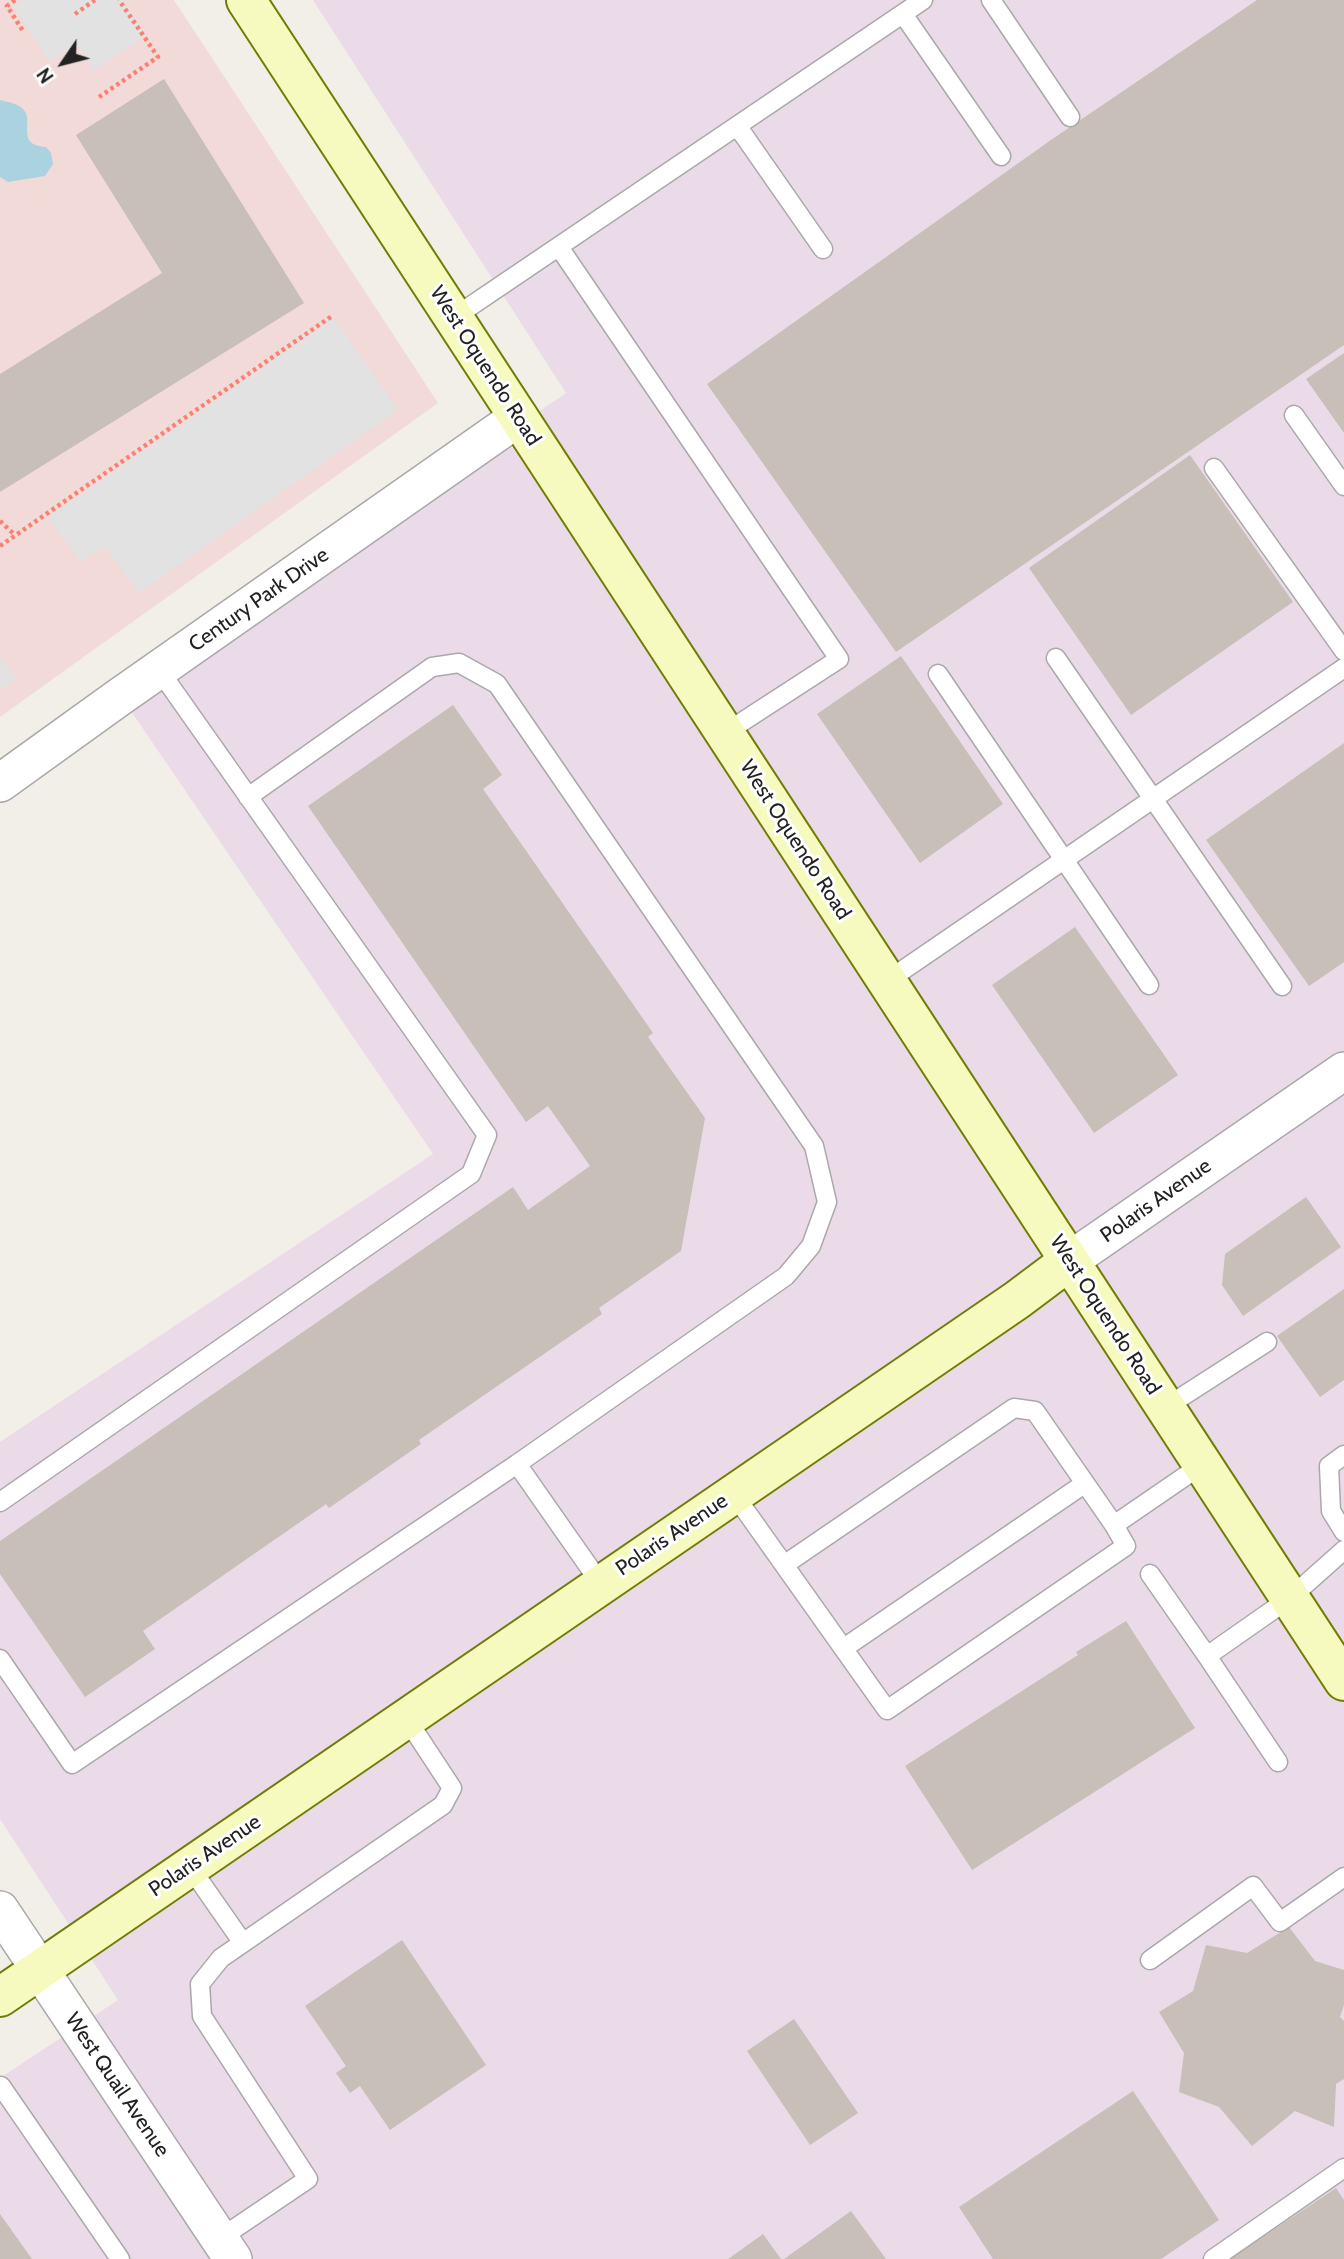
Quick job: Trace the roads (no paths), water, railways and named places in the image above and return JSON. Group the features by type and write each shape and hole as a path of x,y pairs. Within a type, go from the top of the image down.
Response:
{"street":[{"name":"West Oquendo Road","path":"246,0 1344,1681"},
{"name":"Century Park Drive","path":"0,783 519,417"},
{"name":"Polaris Avenue","path":"0,1997 1017,1300 1069,1261 1344,1071"},
{"name":"West Quail Avenue","path":"0,1910 226,2249"}],"lane":[{"path":"453,318 923,0"},
{"path":"991,0 1070,117"},
{"path":"903,14 1001,156"},
{"path":"738,127 823,249"},
{"path":"559,247 839,659 725,733"},
{"path":"1294,415 1344,486"},
{"path":"1214,468 1344,651"},
{"path":"1056,658 1282,986"},
{"path":"0,1659 72,1764 517,1464 786,1276 811,1245 827,1202 814,1146 496,684 459,663 432,667 248,797"},
{"path":"887,981 1344,668"},
{"path":"0,1503 471,1174 487,1135 159,670"},
{"path":"937,674 1149,985"},
{"path":"1166,1408 1267,1342"},
{"path":"733,1493 784,1565 844,1648 887,1710 1126,1546 1035,1410 1014,1408 784,1565"},
{"path":"1344,1455 1329,1466 1331,1511 1344,1532"},
{"path":"517,1464 601,1584"},
{"path":"1114,1525 1203,1464"},
{"path":"844,1648 1084,1484"},
{"path":"1207,1656 1290,1598 1344,1550"},
{"path":"1150,1574 1278,1762"},
{"path":"226,2249 307,2179 202,2016 200,1984 221,1958 443,1805 452,1788 406,1718"},
{"path":"190,1867 243,1943"},
{"path":"1150,1960 1253,1886 1280,1922 1344,1877"},
{"path":"1,2086 120,2259"},
{"path":"1213,2259 1344,2168"}],"water":[{"path":"0,100 22,108 26,113 28,137 31,142 46,147 51,153 53,164 45,176 8,182 0,177"}]}
